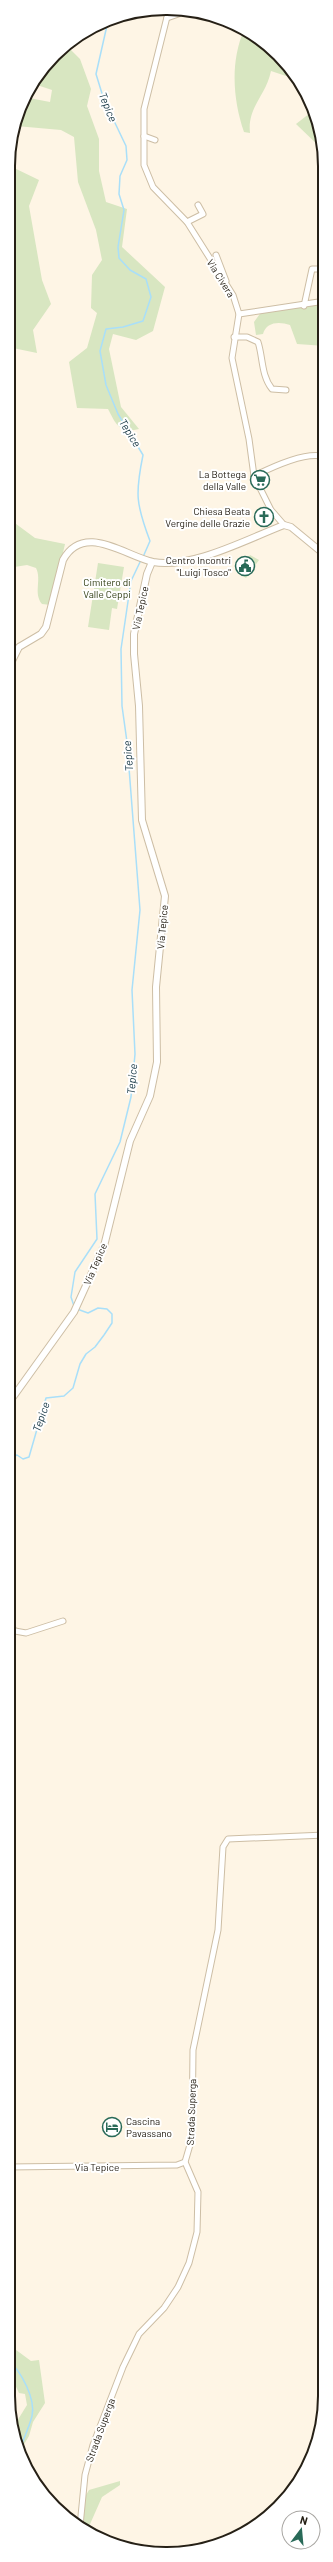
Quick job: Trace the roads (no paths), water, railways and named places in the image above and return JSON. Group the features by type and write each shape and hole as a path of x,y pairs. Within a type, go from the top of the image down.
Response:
{"street":[{"name":"Via Civera","path":"168,15 144,109 144,165 153,187 187,222 229,289 239,314"},
{"path":"167,18 176,15"},
{"path":"144,136 155,140"},
{"path":"187,222 203,214 198,205"},
{"path":"216,255 229,289"},
{"path":"304,306 312,269 318,269"},
{"path":"318,303 304,306 254,310 239,314 232,358 249,439 254,476 271,510 284,525 291,528 318,549"},
{"path":"234,338 247,336 258,342 261,352 260,359 269,385 272,389 286,390"},
{"path":"254,476 284,462 301,458 318,457"},
{"path":"15,655 19,647 41,634 46,627 64,560 68,552 81,544 90,542 104,544 150,561 189,561 284,525"},
{"name":"Via Tepice","path":"15,1394 74,1312 104,1246 130,1141 150,1096 157,1062 156,987 165,896 142,820 139,706 134,654 134,634 150,561"},
{"path":"15,1631 26,1633 63,1621"},
{"name":"Strada Superga","path":"81,2520 85,2475 93,2445 123,2367 139,2334 164,2308 178,2287 189,2262 197,2232 200,2207 198,2192 185,2162 192,2138 193,2050 218,1930 223,1847 228,1839 318,1834"},
{"name":"Via Tepice","path":"15,2167 119,2167 177,2165 185,2162"}],"waterway":[{"name":"Tepice","path":"106,28 96,74 104,100 126,146 127,160 120,176 119,194 124,210 118,247 119,258 130,270 146,279 151,297 143,321 123,327 106,329 100,351 106,385 118,414 143,455 138,499 150,541 143,557"},
{"name":"Tepice","path":"74,1306 71,1297 75,1272 97,1239 95,1194 120,1142 131,1097 135,1054 132,990 140,910 127,742 122,706 121,649 131,581 141,560"},
{"name":"Tepice","path":"15,1456 17,1455 23,1459 29,1457 46,1398 64,1396 73,1388 80,1364 86,1354 95,1347 112,1323 112,1314 107,1309 98,1308 88,1313 77,1309"},
{"name":"Tepice","path":"15,2367 30,2394 33,2409 28,2429 22,2442"}],"place":[{"name":"La Bottega della Valle","path":"260,480"},
{"name":"Chiesa Beata Vergine delle Grazie","path":"264,517"},
{"name":"Centro Incontri \"Luigi Tosco\"","path":"245,566"},
{"name":"Cascina Pavassano","path":"112,2127"}],"park label":[{"name":"Cimitero di Valle Ceppi","path":"107,588"}]}
